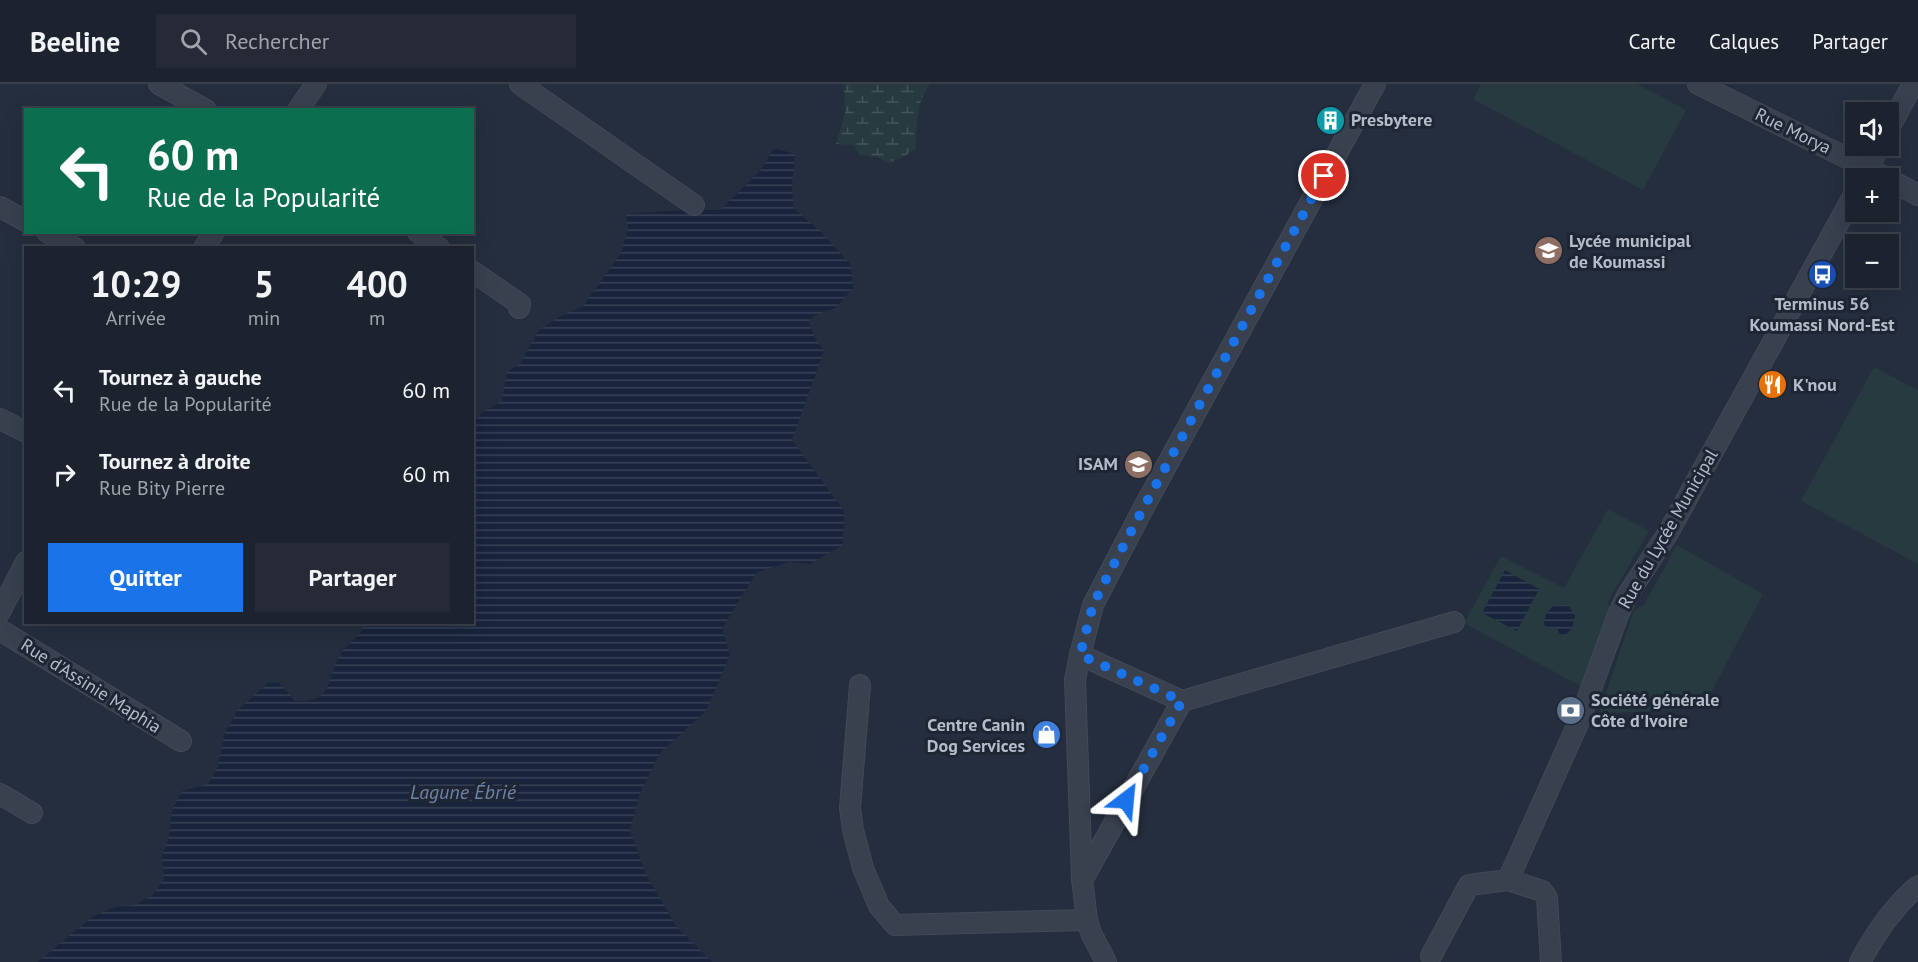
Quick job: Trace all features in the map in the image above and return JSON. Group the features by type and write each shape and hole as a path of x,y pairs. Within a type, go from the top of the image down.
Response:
{"street":[{"path":"159,84 202,108"},
{"path":"299,108 316,84"},
{"path":"520,84 694,206"},
{"path":"1106,962 1087,920 1082,879 1075,680 1093,605 1145,505 1375,84"},
{"name":"Rue Morya","path":"1698,84 1856,168"},
{"path":"1899,110 1913,84"},
{"name":"Rue Morya","path":"1899,185 1918,195"},
{"path":"0,207 24,220"},
{"name":"Rue du Lycée Municipal","path":"1508,880 1580,719 1618,615 1628,594 1668,532 1845,211"},
{"path":"50,234 72,246"},
{"path":"421,234 436,246"},
{"path":"474,272 520,304 519,308"},
{"path":"0,419 24,431"},
{"path":"0,612 24,566"},
{"path":"1080,655 1182,701 1454,622"},
{"name":"Rue d'Assinie Maphia","path":"0,630 181,741"},
{"path":"860,685 850,808 853,830 863,868 879,906 895,926 1087,920"},
{"path":"1082,879 1182,701"},
{"path":"0,794 32,813"},
{"path":"1431,956 1469,885 1508,880 1542,891 1547,898 1551,962"},
{"path":"1860,962 1873,938 1904,897 1918,886"}],"green space":[{"path":"844,84 930,84 919,106 916,149 889,163 877,157 860,155 853,145 836,144 845,114"},
{"path":"1481,84 1637,84 1686,110 1643,190 1473,99"},
{"path":"1874,367 1918,390 1918,564 1801,501"},
{"path":"1608,509 1649,531 1607,603 1612,608 1584,688 1464,623 1501,556 1564,588"},
{"path":"1677,545 1763,594 1703,708 1599,714 1634,610 1644,605"}],"water":[{"name":"Lagune Ébrié","path":"774,148 795,154 792,187 794,209 820,231 851,265 853,288 837,307 814,316 809,321 824,351 792,440 844,511 843,545 810,564 789,562 757,572 722,628 730,655 706,711 660,753 640,793 630,830 646,874 676,926 712,962 38,962 92,917 115,907 135,905 152,896 164,879 162,856 169,837 172,810 182,791 208,784 218,767 224,735 237,711 268,683 279,683 295,701 318,697 328,687 342,652 365,624 474,624 474,422 482,413 502,401 507,372 520,363 539,330 583,306 621,253 628,228 626,214 720,210 762,169"},
{"path":"1505,570 1539,589 1517,631 1482,613"},
{"path":"1558,604 1569,606 1575,616 1572,629 1564,636 1557,628 1549,629 1544,625 1548,612"}],"place":[{"name":"Presbytere","path":"1330,120"},
{"name":"Lycée municipal de Koumassi","path":"1548,251"},
{"name":"Terminus 56 Koumassi Nord-Est","path":"1822,275"},
{"name":"K'nou","path":"1772,385"},
{"name":"ISAM","path":"1139,464"},
{"name":"Société générale Côte d'Ivoire","path":"1570,710"},
{"name":"Centre Canin Dog Services","path":"1046,735"}],"route":[{"path":"1126,800 1182,701 1080,655 1093,605 1324,176"}]}
